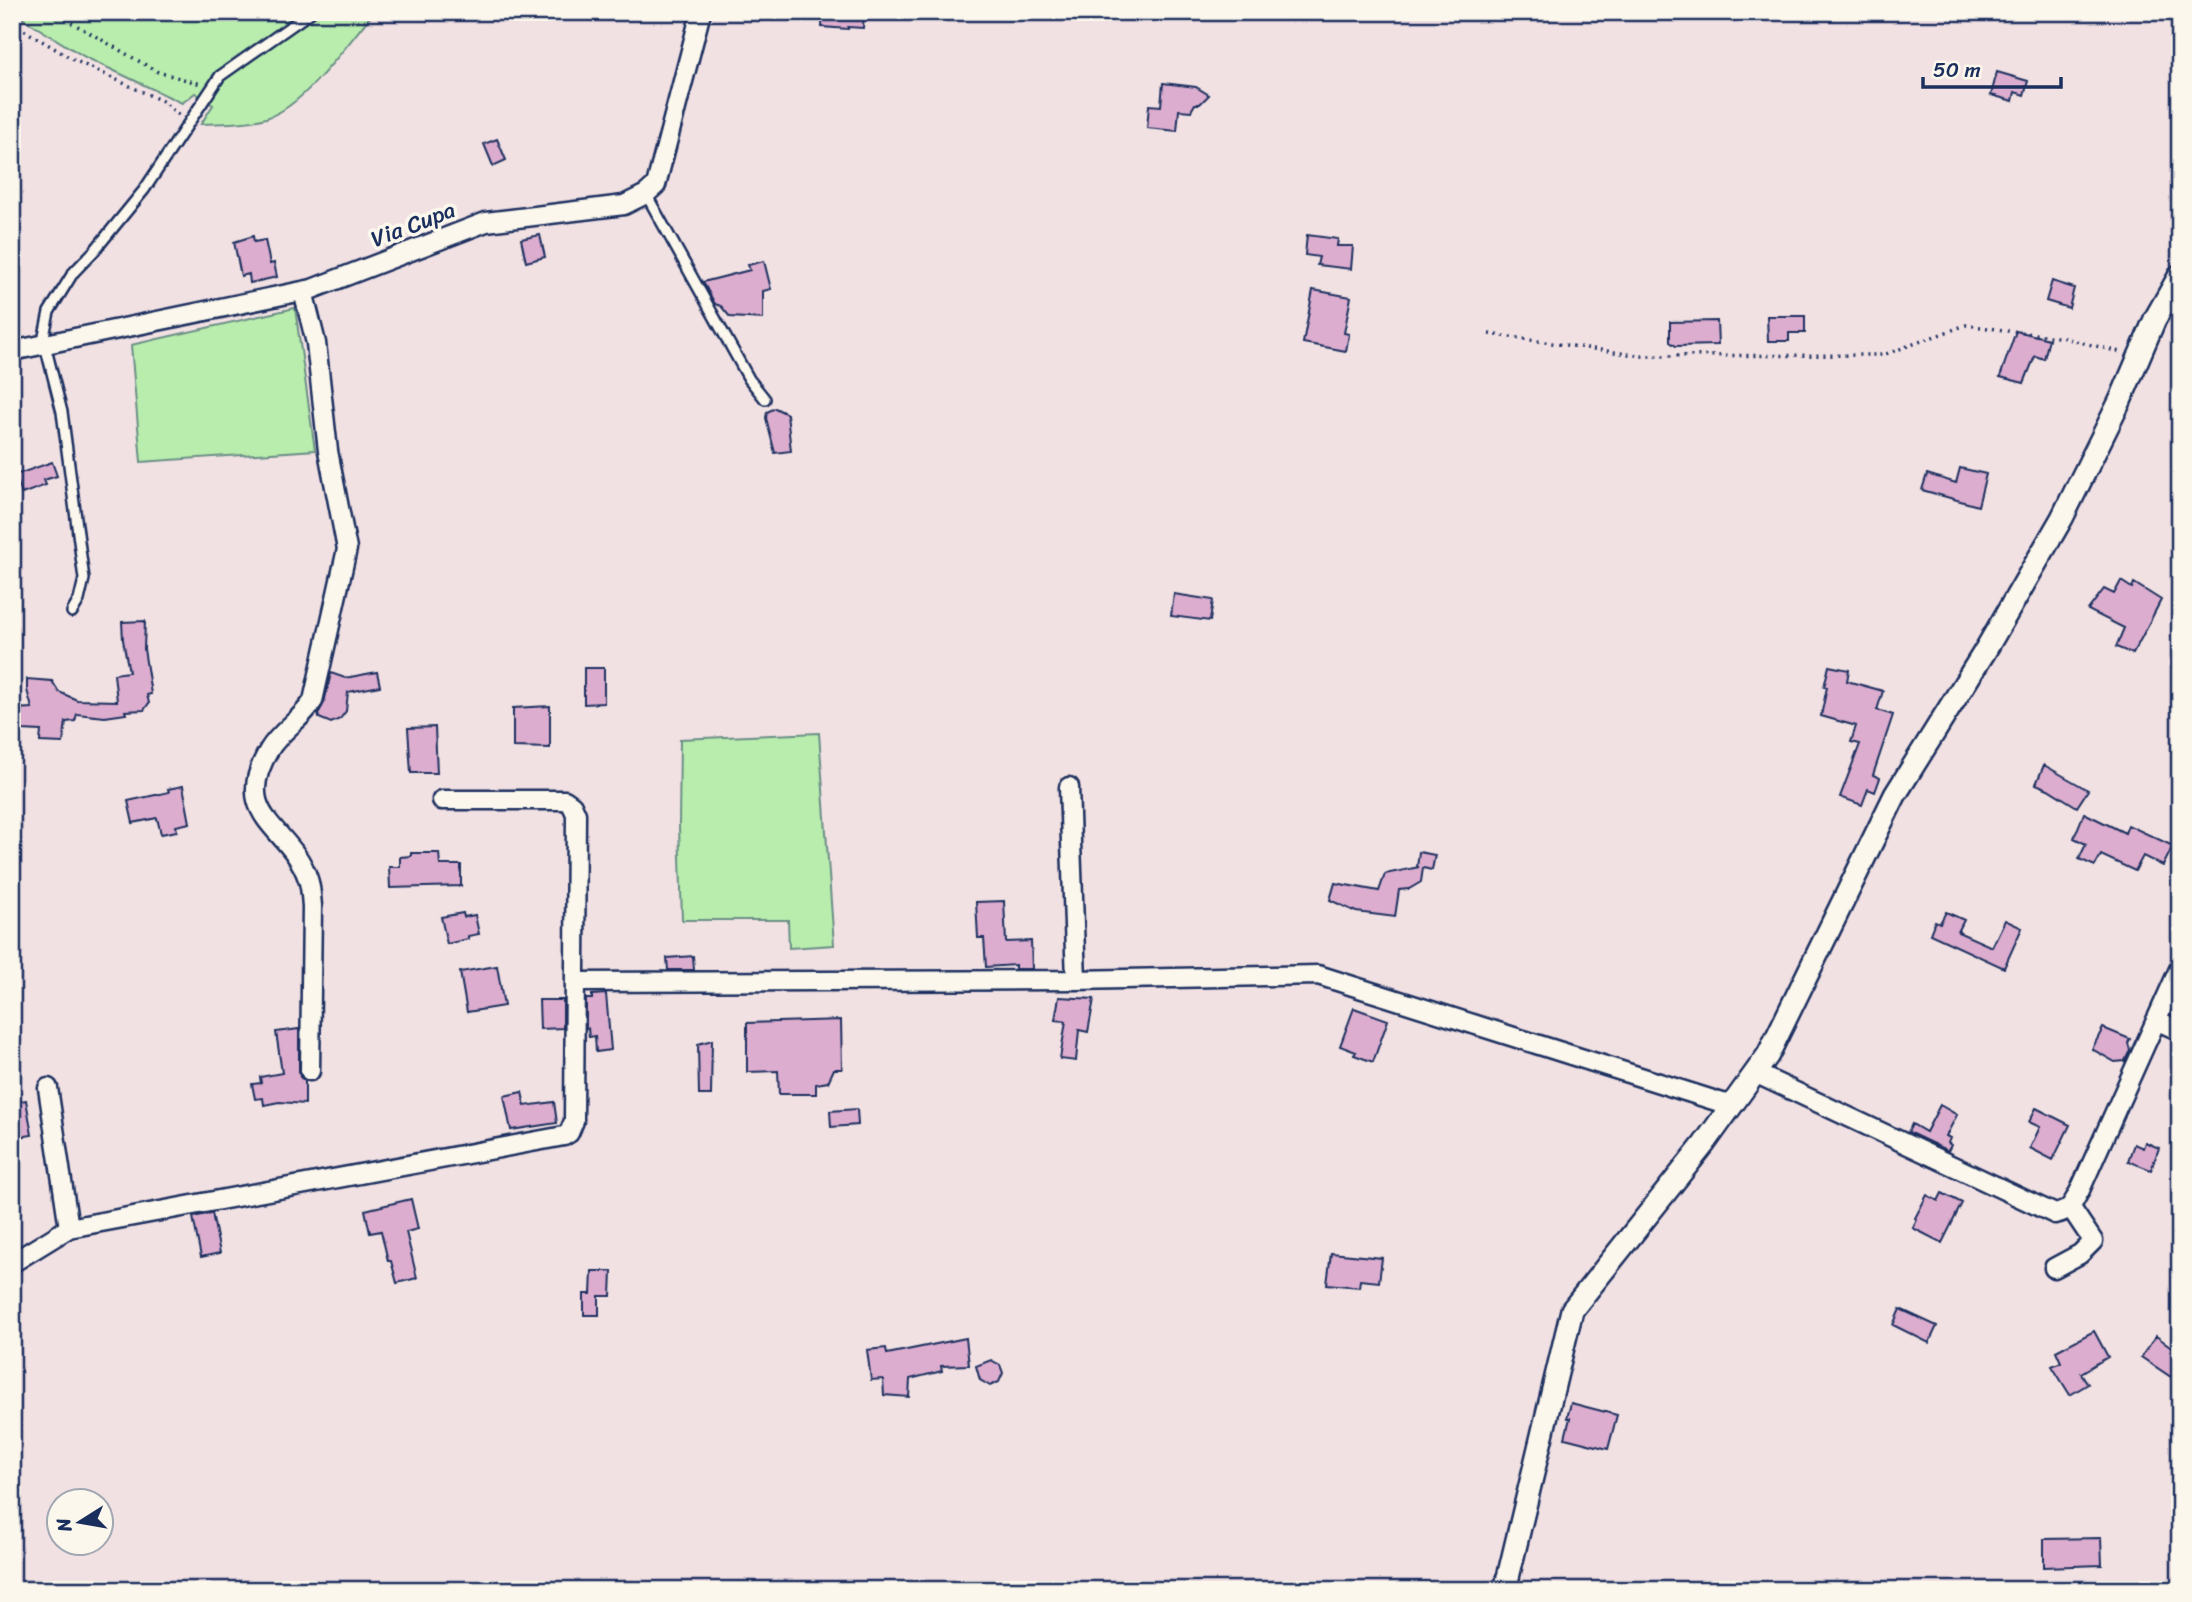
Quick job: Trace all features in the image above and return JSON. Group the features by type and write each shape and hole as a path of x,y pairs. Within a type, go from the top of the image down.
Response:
{"street":[{"path":"646,194 656,185 701,12"},
{"name":"Via Cupa","path":"12,351 303,291 486,222 624,205 646,194"},
{"path":"1505,1590 1572,1310 1704,1144 1768,1055 1895,795 1985,651 2062,518 2120,401 2155,319 2180,275"},
{"path":"303,291 316,343 328,451 347,549 313,701 306,712 270,749 257,777 255,789 261,812 302,865 308,879 312,906 310,1072"},
{"path":"1069,787 1076,980"},
{"path":"12,1263 69,1228 569,1133 574,1121 576,814 572,805 565,800 442,800"},
{"path":"1755,1073 2055,1214 2071,1208 2180,967"},
{"path":"575,982 1076,980 1318,975 1732,1106"},
{"path":"2156,1020 2180,1031"},
{"path":"48,1088 69,1228"},
{"path":"2054,1268 2080,1254 2093,1241 2071,1208"}],"lane":[{"path":"72,612 79,600 84,579 62,412 44,336 49,313 73,273 145,190 220,76 310,12"},
{"path":"646,194 749,379 765,400"}],"path":[{"path":"53,12 158,72 212,88"},
{"path":"12,23 74,60 162,102 189,123"},
{"path":"1489,334 1642,356 1883,355 1966,325 2064,338 2139,357"}],"green space":[{"path":"12,12 374,12 310,88 280,112 250,121 201,124 213,105 195,93 182,103 85,57"},
{"path":"295,308 315,450 141,462 131,345"},
{"path":"819,733 834,945 789,948 788,920 682,920 680,739"}],"building":[{"path":"823,12 864,12 863,28 822,27"},
{"path":"1997,72 2028,81 2024,95 2015,92 2013,101 1991,95"},
{"path":"1163,83 1196,87 1209,95 1200,104 1195,104 1191,111 1179,110 1177,131 1147,128 1149,105 1161,106"},
{"path":"497,139 506,160 493,166 484,144"},
{"path":"540,235 545,257 526,262 521,239"},
{"path":"1307,235 1338,239 1337,246 1353,246 1351,269 1317,265 1319,257 1305,255"},
{"path":"253,236 254,242 265,240 270,264 274,263 277,277 250,283 249,274 241,276 234,242"},
{"path":"764,261 771,289 763,291 763,319 730,317 721,306 715,304 703,282 750,270 748,265"},
{"path":"2052,281 2074,288 2069,308 2046,301"},
{"path":"1313,290 1351,297 1344,333 1349,334 1346,351 1303,343"},
{"path":"1767,316 1805,316 1805,333 1789,333 1789,341 1768,341"},
{"path":"1717,321 1718,345 1676,346 1670,342 1670,322"},
{"path":"2016,331 2049,339 2044,359 2035,356 2024,383 2000,377"},
{"path":"775,408 787,414 791,451 775,453 766,418 767,412"},
{"path":"52,462 57,476 44,480 46,485 22,494 15,475"},
{"path":"1960,468 1986,474 1978,506 1922,490 1927,474 1956,483"},
{"path":"2121,581 2132,588 2134,583 2161,600 2133,654 2116,647 2124,628 2088,610 2104,589 2114,594"},
{"path":"1174,594 1213,600 1210,621 1171,616"},
{"path":"145,621 144,649 151,694 147,695 149,703 144,710 125,711 126,714 105,717 77,714 75,721 66,722 63,743 40,742 41,731 12,728 12,709 32,708 27,679 52,681 59,692 77,700 117,701 114,674 129,672 122,622"},
{"path":"1829,666 1849,670 1847,681 1883,691 1877,710 1893,715 1873,775 1880,778 1875,792 1868,789 1862,805 1840,797 1860,744 1851,742 1856,726 1821,716"},
{"path":"584,668 604,668 604,703 584,704"},
{"path":"377,672 380,686 348,692 346,711 340,719 331,723 319,718 331,673 345,678"},
{"path":"550,706 550,748 513,747 513,708"},
{"path":"435,727 437,773 411,773 408,728"},
{"path":"2044,765 2088,790 2077,807 2036,784"},
{"path":"183,786 190,823 176,826 177,831 161,834 157,818 133,823 128,801 169,792 168,789"},
{"path":"2084,813 2125,833 2128,825 2173,846 2163,866 2143,856 2135,871 2101,855 2095,866 2079,859 2086,844 2074,838"},
{"path":"1419,852 1435,855 1432,870 1423,868 1421,882 1409,889 1399,890 1395,917 1356,912 1330,900 1335,883 1379,891 1385,874 1419,867"},
{"path":"411,853 439,853 440,865 461,865 461,886 390,888 389,867 400,867 400,857 411,856"},
{"path":"1004,901 1006,942 1031,941 1032,969 1015,969 1015,965 986,967 984,938 978,938 976,902"},
{"path":"1946,912 1964,920 1958,932 1992,947 2005,920 2022,928 2004,968 1930,934 1935,921 1940,923"},
{"path":"463,913 464,917 475,915 479,934 447,944 441,917"},
{"path":"693,956 694,970 668,970 667,958"},
{"path":"497,966 504,1006 467,1012 460,972"},
{"path":"606,994 611,1050 596,1052 595,1036 589,1037 586,1028 586,999 592,999 592,995"},
{"path":"1059,997 1094,999 1088,1032 1079,1030 1076,1061 1060,1059 1066,1021 1055,1020"},
{"path":"539,1000 563,1000 563,1028 540,1029"},
{"path":"1354,1008 1388,1020 1373,1062 1340,1046"},
{"path":"841,1020 842,1069 834,1069 828,1082 816,1084 816,1094 779,1094 778,1071 747,1072 747,1023"},
{"path":"2103,1028 2130,1039 2130,1050 2125,1061 2115,1062 2092,1049"},
{"path":"299,1029 299,1071 300,1077 305,1081 305,1104 279,1102 264,1105 263,1098 255,1099 252,1084 261,1083 260,1077 282,1073 276,1032"},
{"path":"712,1040 711,1095 699,1095 698,1044"},
{"path":"522,1092 525,1106 554,1102 557,1123 511,1130 504,1096"},
{"path":"26,1100 32,1135 12,1138 12,1103"},
{"path":"1940,1105 1957,1115 1946,1136 1950,1138 1948,1143 1951,1145 1948,1151 1908,1132 1912,1124 1926,1132"},
{"path":"2036,1108 2070,1125 2053,1160 2030,1148 2040,1127 2029,1122"},
{"path":"857,1109 858,1125 831,1127 830,1111"},
{"path":"2145,1142 2159,1148 2151,1170 2128,1161 2134,1144 2143,1148"},
{"path":"1942,1193 1962,1203 1942,1243 1913,1228 1927,1195 1938,1201"},
{"path":"411,1199 418,1229 406,1232 417,1278 397,1283 391,1261 388,1261 381,1231 370,1233 365,1210"},
{"path":"212,1213 220,1253 201,1257 193,1217"},
{"path":"1331,1253 1382,1258 1379,1282 1360,1280 1359,1287 1327,1284"},
{"path":"592,1271 612,1271 611,1296 599,1296 599,1315 584,1315 584,1294 591,1294"},
{"path":"1900,1309 1937,1326 1929,1343 1893,1325"},
{"path":"2094,1331 2108,1357 2081,1373 2088,1384 2070,1395 2052,1366 2061,1362 2056,1351"},
{"path":"2156,1336 2180,1353 2180,1364 2171,1377 2141,1357"},
{"path":"966,1338 969,1365 941,1366 942,1371 910,1379 909,1397 884,1395 883,1379 871,1380 867,1350 886,1348 887,1354"},
{"path":"991,1360 1000,1365 1003,1373 999,1382 990,1386 980,1380 976,1366"},
{"path":"1571,1403 1617,1415 1608,1449 1565,1438"},
{"path":"2101,1538 2102,1565 2044,1567 2044,1539"}]}
